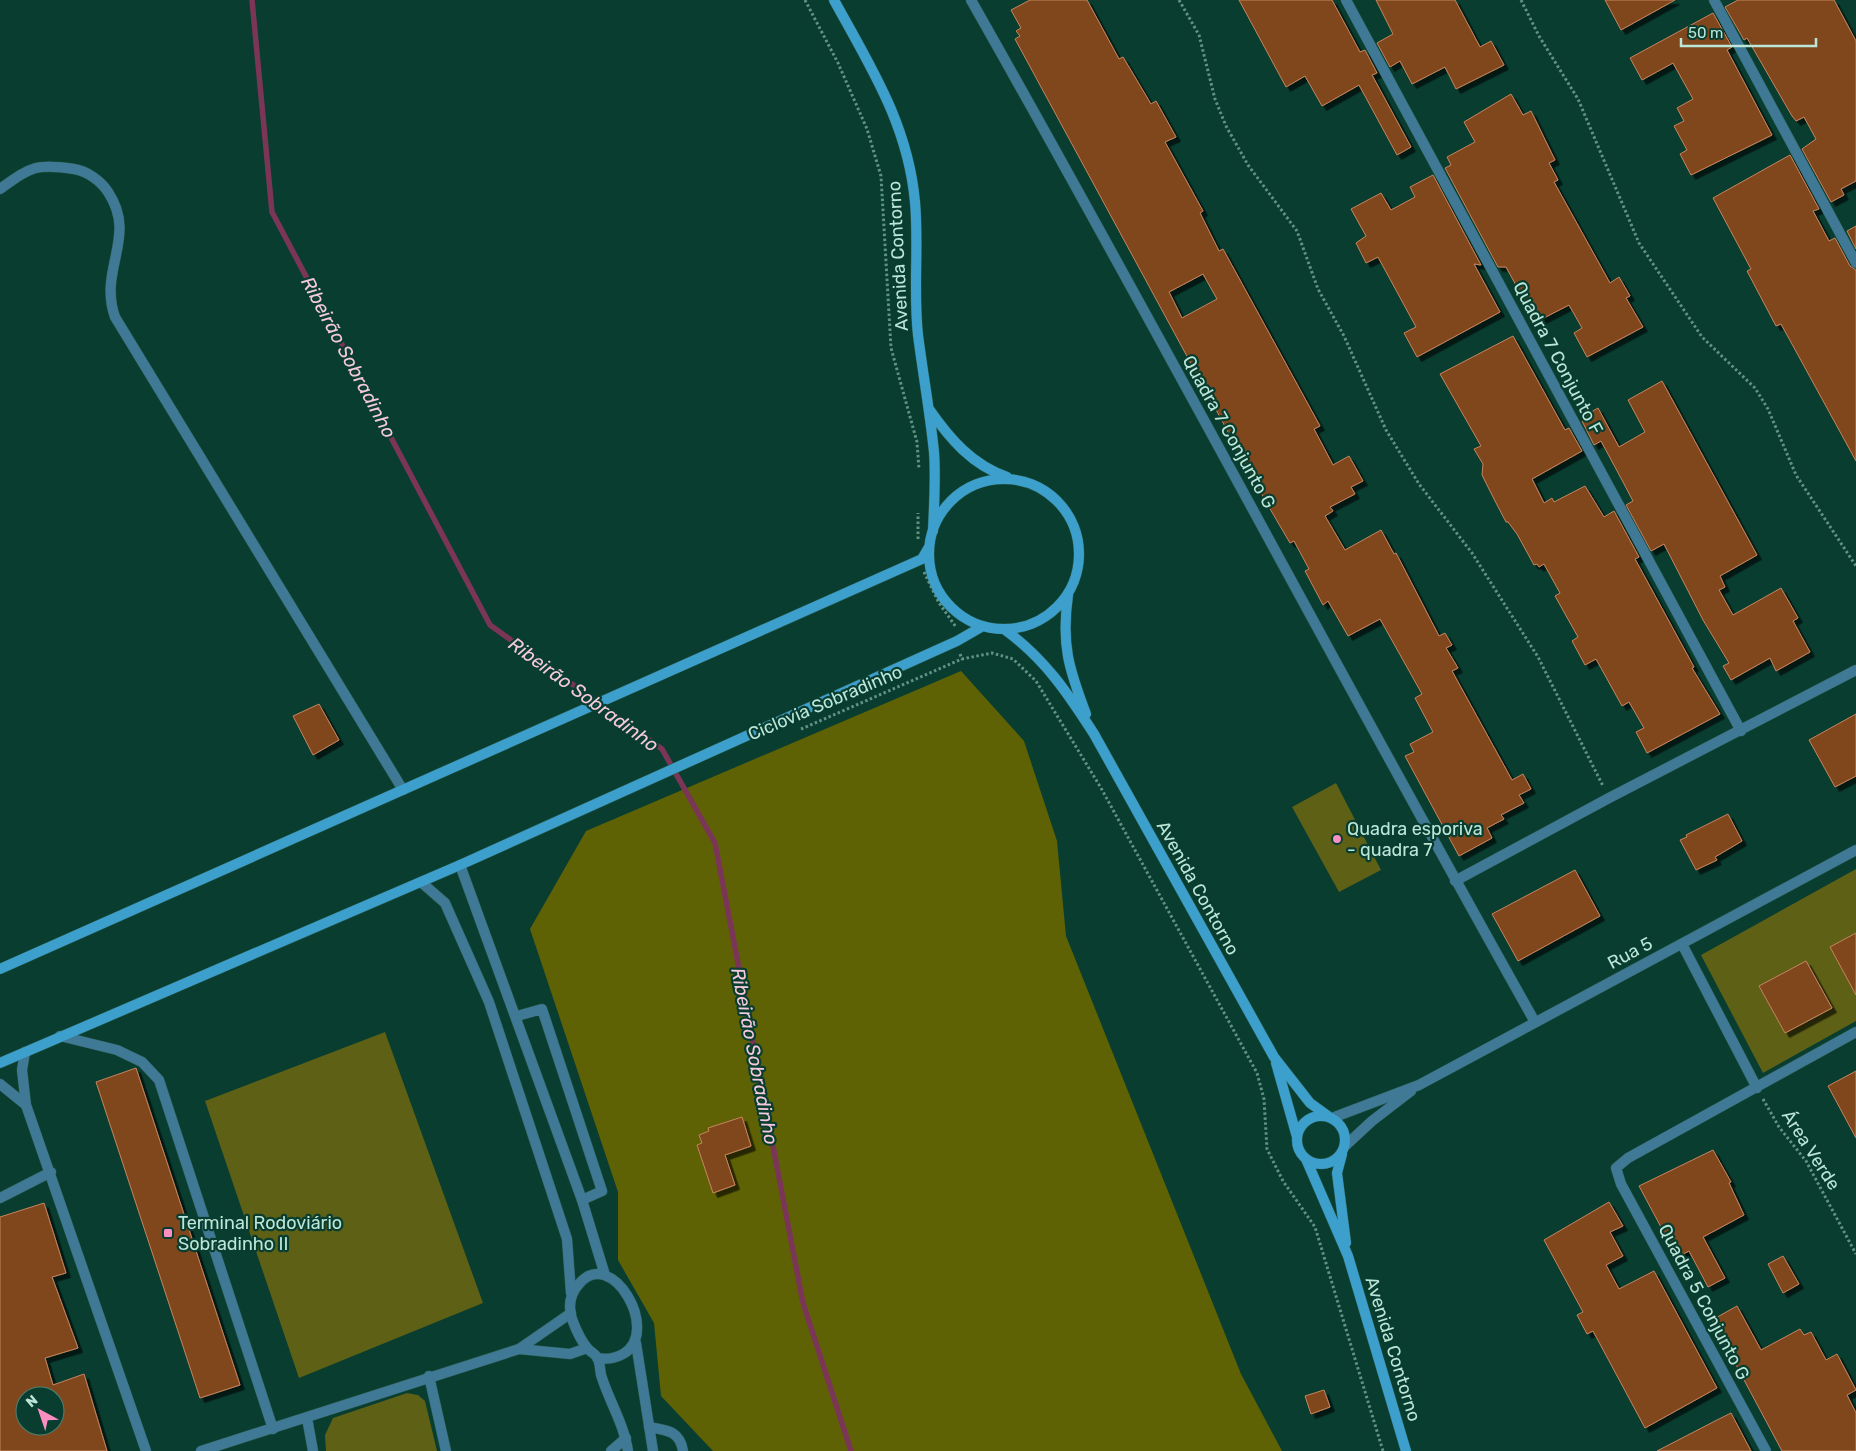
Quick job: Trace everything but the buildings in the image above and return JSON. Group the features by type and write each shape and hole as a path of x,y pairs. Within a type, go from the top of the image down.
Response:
{"main road":[{"name":"Avenida Contorno","path":"834,0 887,95 898,125 909,169 916,226 915,270 918,334 935,469 933,531"},
{"name":"Avenida Contorno","path":"927,406 943,429 971,458 994,473 1012,479"},
{"path":"0,969 922,559 929,547 933,531 944,508 963,491 986,481 1012,479 1037,486 1058,500 1072,520 1080,545 1078,570 1068,594 1051,613 1029,625 1004,629 983,626 964,618 948,605 940,594 930,568 929,547"},
{"name":"Avenida Contorno","path":"1068,594 1064,621 1066,656 1094,734"},
{"path":"0,1063 460,865 957,640 983,626"},
{"name":"Avenida Contorno","path":"1004,629 1028,647 1061,684 1094,734 1274,1057 1310,1103 1330,1117"},
{"name":"Avenida Contorno","path":"1274,1057 1296,1137"},
{"path":"1312,1117 1330,1117 1338,1121 1345,1133 1344,1148 1330,1162 1314,1164 1306,1159 1297,1146 1296,1137 1304,1122 1312,1117"},
{"name":"Avenida Contorno","path":"1344,1148 1337,1173 1348,1256"},
{"name":"Avenida Contorno","path":"1306,1159 1348,1256 1406,1451"}],"street":[{"name":"Quadra 7 Conjunto G","path":"971,0 1082,196 1455,881 1535,1022"},
{"name":"Quadra 7 Conjunto F","path":"1346,0 1741,731"},
{"path":"1714,0 1856,263"},
{"path":"0,189 29,168 55,166 79,170 102,183 118,206 121,227 109,289 110,305 115,318 403,790"},
{"path":"1455,881 1609,798 1856,670"},
{"name":"Rua 5","path":"1330,1117 1420,1084 1856,850"},
{"path":"460,865 582,1200 605,1275"},
{"path":"421,882 445,903 489,1002 567,1239 571,1293 570,1313 576,1330 587,1348 598,1358 607,1360 616,1358 629,1351 636,1342"},
{"path":"1682,944 1757,1088 1856,1032"},
{"path":"516,1016 542,1009 602,1191 582,1200"},
{"path":"60,1036 117,1050 142,1062 159,1080 273,1429"},
{"path":"25,1052 22,1070 26,1105 51,1172 146,1451"},
{"path":"0,1084 26,1105"},
{"name":"Rua 5","path":"1344,1148 1372,1121 1420,1084"},
{"name":"Quadra 5 Conjunto G","path":"1757,1088 1628,1158 1616,1168 1621,1184 1766,1451"},
{"path":"0,1198 51,1172"},
{"path":"571,1293 582,1280 593,1275 605,1275 617,1281 630,1299 636,1320 636,1342 653,1451"},
{"path":"201,1451 307,1418 429,1376 519,1349 570,1313"},
{"path":"519,1349 570,1354 587,1348"},
{"path":"598,1358 601,1375 626,1438 628,1451"},
{"path":"429,1376 446,1451"},
{"path":"307,1418 312,1451"},
{"path":"650,1427 673,1432 682,1442 683,1451"},
{"path":"611,1451 626,1438"}],"path":[{"path":"805,0 838,63 867,129 881,176 891,348 917,442 920,478"},
{"path":"1179,0 1199,35 1212,90 1226,126 1248,166 1297,231 1318,289 1348,344 1386,430 1419,484 1472,553 1538,657 1609,798"},
{"path":"1521,0 1539,36 1578,99 1639,243 1702,337 1755,388 1768,409 1796,476 1856,566"},
{"path":"919,505 916,532 925,578 939,603 958,630 957,640 962,659"},
{"name":"Ciclovia Sobradinho","path":"799,730 962,659 992,653 1013,659 1036,681 1101,788 1257,1073 1264,1099 1267,1149 1283,1181 1316,1227 1384,1451"},
{"name":"Área Verde","path":"1757,1088 1779,1126 1806,1161 1856,1254"}],"shaded area":[{"path":"961,671 1024,741 1057,841 1066,936 1241,1374 1282,1451 713,1451 661,1396 654,1323 618,1260 618,1192 530,929 586,831"},
{"name":"Quadra esporiva - quadra 7","path":"1336,783 1381,870 1339,892 1292,807"},
{"path":"1856,869 1856,1021 1763,1073 1701,955"},
{"path":"385,1032 483,1303 299,1378 205,1101"},
{"path":"407,1393 418,1395 425,1401 437,1451 326,1451 325,1435 333,1418"}],"waterway":[{"name":"Ribeirão Sobradinho","path":"252,0 272,212 490,625 662,749 715,843 803,1303 851,1451"}],"place":[{"name":"Quadra esporiva - quadra 7","path":"1337,839"},
{"name":"Terminal Rodoviário Sobradinho II","path":"168,1233"}]}
